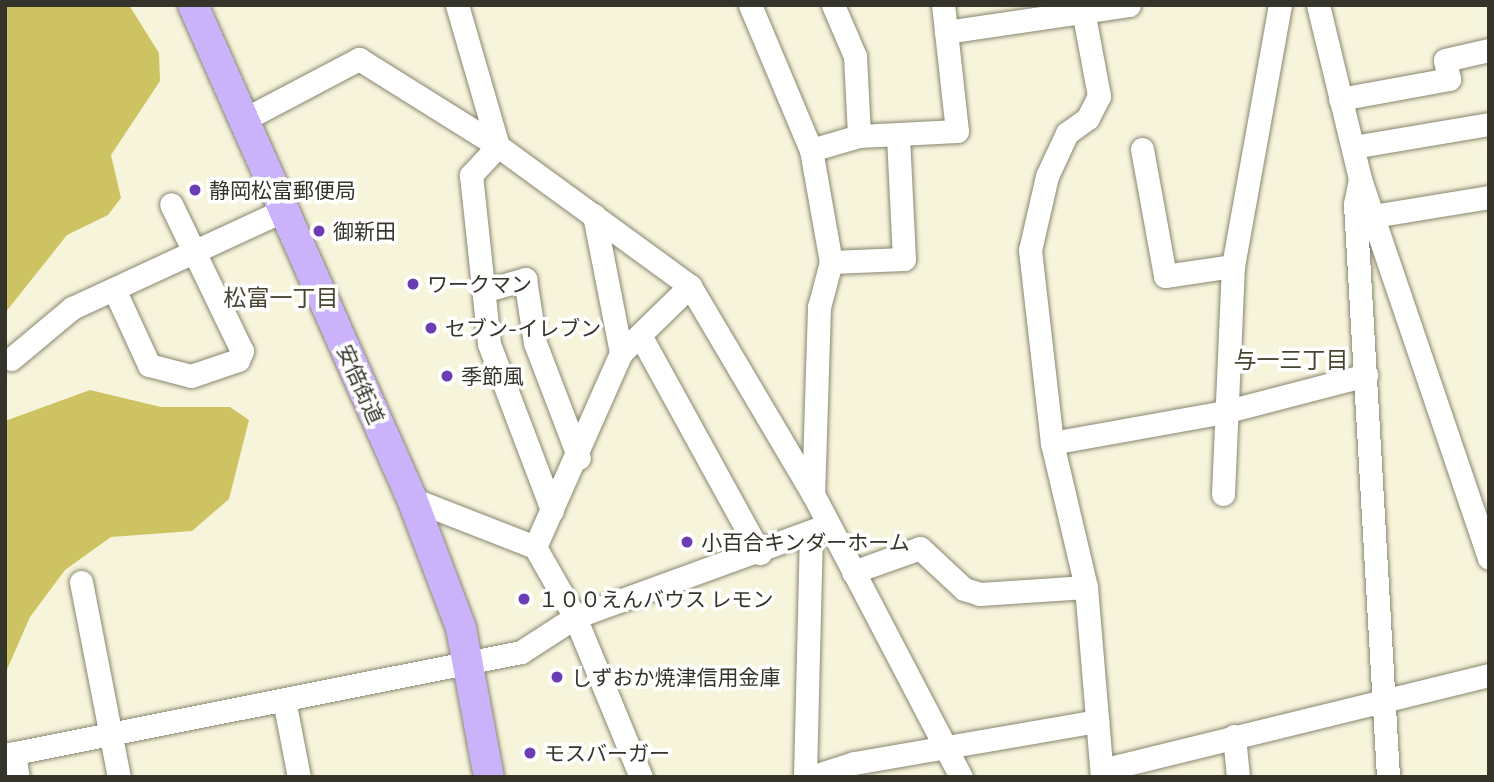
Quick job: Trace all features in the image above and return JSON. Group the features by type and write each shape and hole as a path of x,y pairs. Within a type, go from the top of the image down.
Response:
{"main road":[{"name":"安倍街道","path":"194,6 412,499 469,663 489,777"}],"street":[{"path":"457,5 498,146"},
{"path":"750,5 811,150 831,262 819,307 813,494 819,530 805,777"},
{"path":"834,5 855,56 859,136"},
{"path":"811,150 859,136 957,131 943,5"},
{"path":"946,32 1083,8 1129,5"},
{"path":"1223,494 1223,412 1233,266 1280,5"},
{"path":"1318,5 1360,179 1489,558"},
{"path":"1083,8 1099,96 1088,118 1067,133 1047,176 1031,250 1052,443 1086,587 1102,774 1234,736 1489,675"},
{"path":"1340,99 1449,79 1445,60 1489,50"},
{"path":"245,119 359,59 498,146 690,286 813,494"},
{"path":"1353,147 1489,124"},
{"path":"831,262 904,259 898,136"},
{"path":"498,146 471,175 487,290 489,344 552,510"},
{"path":"1142,149 1165,276 1233,266"},
{"path":"1360,179 1355,204 1381,700 1388,777"},
{"path":"1373,216 1489,197"},
{"path":"114,289 149,365 191,376 238,360 243,351 172,204"},
{"path":"11,359 72,309 284,210"},
{"path":"594,215 621,353"},
{"path":"487,290 525,279 535,343 579,458"},
{"path":"535,547 579,458 621,353 690,286"},
{"path":"640,335 760,553"},
{"path":"1052,443 1223,412 1366,375"},
{"path":"412,499 535,547 575,617 641,777"},
{"path":"18,777 10,754 521,652 575,617 819,530"},
{"path":"819,530 853,572 961,777"},
{"path":"853,572 920,548 964,589 980,594 1086,587"},
{"path":"81,582 119,777"},
{"path":"285,700 299,777"},
{"path":"812,777 945,747 1097,721"},
{"path":"1234,736 1238,777"}],"shaded area":[{"path":"5,5 129,5 159,53 160,81 111,155 121,198 108,215 67,235 5,313"},
{"path":"90,390 161,407 230,407 249,420 229,499 192,531 111,537 65,570 30,617 5,674 5,421"}],"place":[{"name":"静岡松富郵便局","path":"195,190"},
{"name":"御新田","path":"319,231"},
{"name":"ワークマン","path":"413,284"},
{"name":"セブン-イレブン","path":"431,328"},
{"name":"季節風","path":"447,376"},
{"name":"小百合キンダーホーム","path":"687,542"},
{"name":"１００えんバウス レモン","path":"524,599"},
{"name":"しずおか焼津信用金庫","path":"557,677"},
{"name":"モスバーガー","path":"530,753"}],"district":[{"name":"松富一丁目","path":"281,298"},
{"name":"与一三丁目","path":"1291,360"}]}
